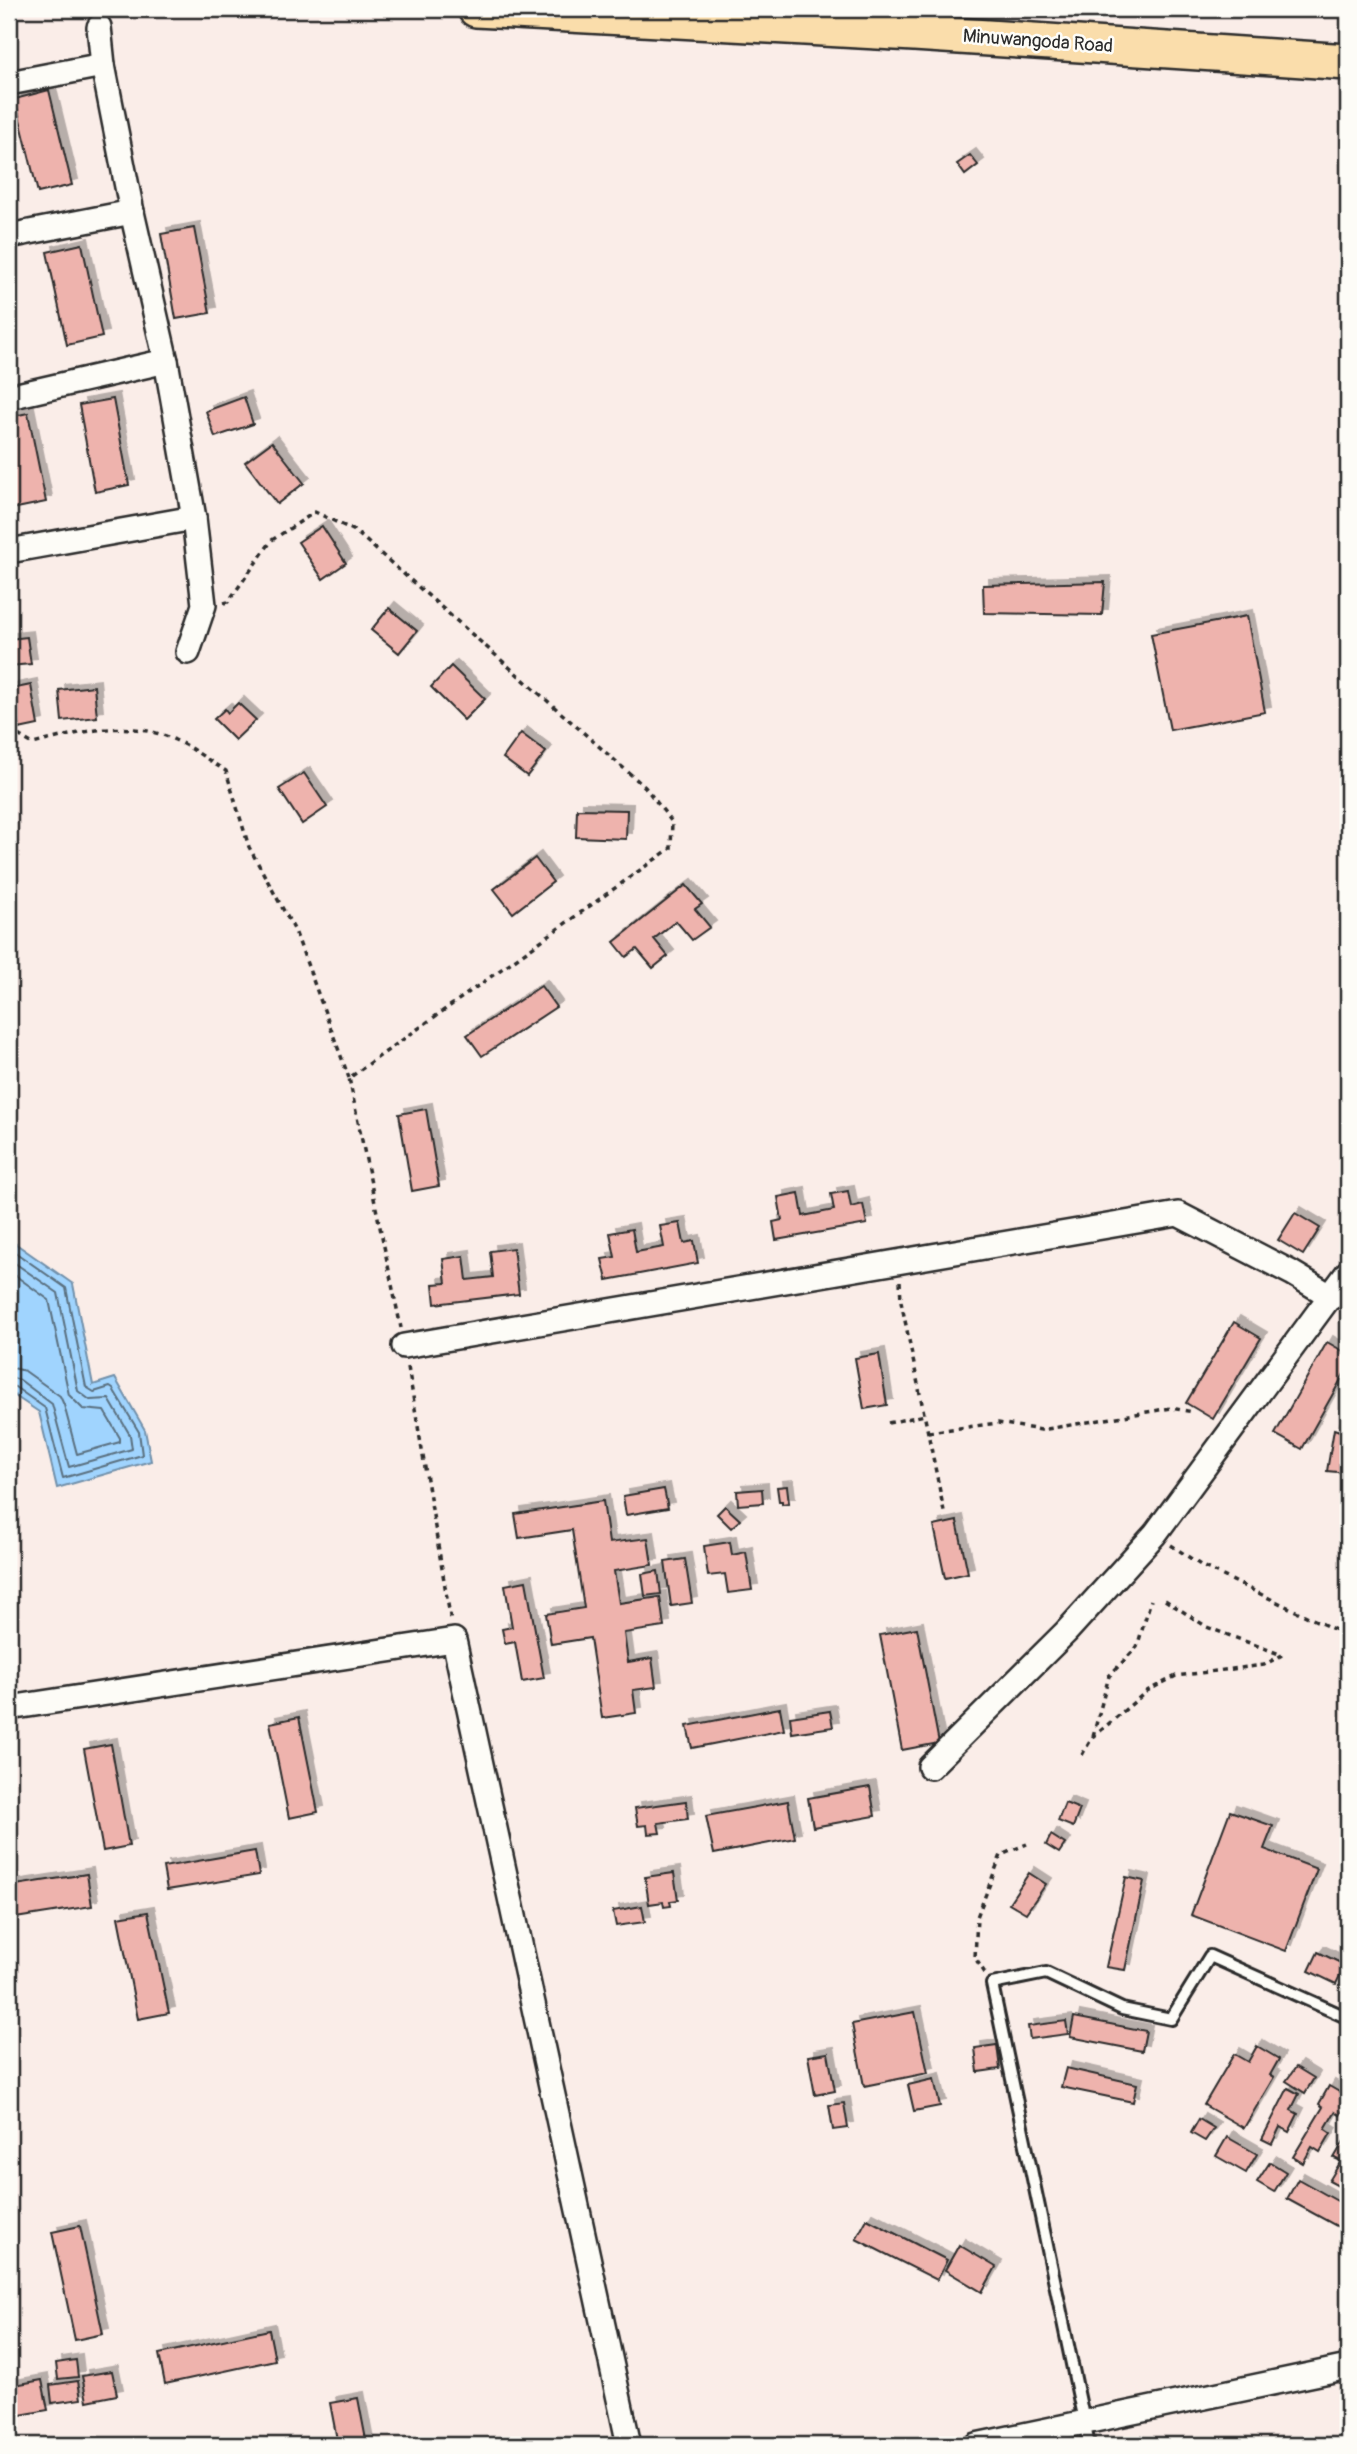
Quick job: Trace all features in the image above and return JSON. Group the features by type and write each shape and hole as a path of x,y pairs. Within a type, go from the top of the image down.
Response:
{"main road":[{"name":"Minuwangoda Road","path":"476,9 916,21 1348,62"}],"street":[{"path":"99,27 103,65 132,212 166,361 194,518 204,605 188,652"},
{"path":"9,83 103,65"},
{"path":"9,236 132,212"},
{"path":"9,397 166,361"},
{"path":"9,551 194,518"},
{"path":"404,1346 1178,1214 1292,1273 1332,1297"},
{"path":"930,1767 1066,1632 1155,1534 1348,1272"},
{"path":"9,1708 454,1640 629,2445"},
{"path":"976,2445 1086,2434 1348,2367"}],"lane":[{"path":"1086,2434 992,1984 1046,1973 1122,2009 1171,2019 1210,1956 1348,2018"}],"path":[{"path":"204,605 228,602 272,540 314,512 355,531 645,788 672,822 671,848 349,1078"},
{"path":"18,735 33,744 95,729 145,729 175,740 226,771 249,847 295,931 349,1078 404,1346 454,1640"},
{"path":"898,1262 901,1301 945,1516"},
{"path":"928,1432 998,1423 1041,1430 1171,1408 1193,1412"},
{"path":"888,1423 925,1415"},
{"path":"1155,1534 1202,1566 1348,1636"},
{"path":"1082,1755 1092,1738 1109,1676 1137,1647 1151,1600"},
{"path":"1092,1738 1147,1691 1176,1676 1264,1665 1282,1655 1207,1627 1165,1600"},
{"path":"992,1984 975,1958 976,1917 1001,1855 1027,1844"}],"water":[{"path":"9,1239 73,1284 93,1385 115,1378 145,1430 151,1461 57,1488 39,1412 9,1392"}],"building":[{"path":"49,90 72,185 38,193 15,99"},
{"path":"970,155 978,165 965,175 957,164"},
{"path":"194,228 210,313 176,319 161,234"},
{"path":"82,244 102,337 67,345 47,252"},
{"path":"244,397 253,424 215,437 206,411"},
{"path":"113,399 129,485 95,492 79,405"},
{"path":"28,413 46,502 12,509 9,494 9,417"},
{"path":"272,442 304,483 277,504 245,462"},
{"path":"322,526 346,563 323,579 298,542"},
{"path":"1105,582 1102,615 984,613 983,585"},
{"path":"389,608 417,631 399,653 371,630"},
{"path":"1247,616 1265,712 1170,730 1151,634"},
{"path":"27,637 31,664 9,666 9,639"},
{"path":"451,666 485,699 464,720 431,687"},
{"path":"31,685 38,725 19,729 11,689"},
{"path":"94,686 97,717 62,721 59,690"},
{"path":"238,703 256,720 235,740 214,719 225,709 228,713"},
{"path":"521,733 546,752 527,776 503,758"},
{"path":"304,773 327,807 302,824 279,789"},
{"path":"577,809 627,810 626,839 576,837"},
{"path":"535,858 553,882 513,913 494,889"},
{"path":"686,885 702,904 695,909 710,927 692,940 676,921 654,939 668,956 653,968 637,949 626,957 614,942"},
{"path":"541,986 556,1007 482,1056 467,1035"},
{"path":"426,1109 439,1186 412,1191 399,1114"},
{"path":"848,1191 851,1207 863,1204 867,1224 776,1240 773,1222 782,1220 778,1197 799,1193 803,1216 834,1210 831,1194"},
{"path":"1295,1213 1320,1228 1303,1255 1278,1240"},
{"path":"680,1223 684,1243 694,1241 698,1263 607,1280 602,1259 615,1257 610,1233 632,1229 636,1252 664,1247 660,1226"},
{"path":"513,1248 519,1294 435,1304 433,1284 446,1283 443,1259 464,1256 467,1280 493,1277 490,1251"},
{"path":"1234,1322 1261,1338 1213,1419 1186,1403"},
{"path":"1327,1342 1348,1354 1348,1367 1302,1449 1275,1434"},
{"path":"879,1354 887,1405 864,1409 855,1358"},
{"path":"1334,1429 1348,1434 1348,1473 1327,1471"},
{"path":"787,1486 789,1503 782,1504 777,1487"},
{"path":"664,1489 668,1508 626,1515 623,1496"},
{"path":"762,1489 763,1503 738,1505 737,1491"},
{"path":"603,1501 609,1543 648,1538 652,1565 614,1571 619,1603 660,1597 664,1627 624,1633 628,1662 652,1658 656,1687 633,1690 636,1713 602,1718 590,1638 551,1644 546,1614 584,1608 572,1530 519,1538 515,1514"},
{"path":"725,1506 740,1520 731,1528 717,1514"},
{"path":"957,1521 968,1573 945,1578 934,1526"},
{"path":"730,1542 732,1555 746,1552 752,1590 728,1593 725,1574 708,1576 704,1546"},
{"path":"685,1559 692,1603 671,1606 665,1562"},
{"path":"658,1571 661,1594 645,1596 642,1574"},
{"path":"526,1581 544,1678 522,1682 515,1642 505,1644 502,1629 512,1627 505,1585"},
{"path":"917,1628 939,1743 902,1750 880,1635"},
{"path":"780,1708 784,1730 692,1748 687,1726"},
{"path":"830,1711 833,1727 792,1733 790,1717"},
{"path":"299,1717 318,1812 289,1818 270,1723"},
{"path":"111,1744 129,1846 103,1851 84,1749"},
{"path":"870,1787 875,1816 813,1827 808,1798"},
{"path":"686,1801 688,1819 658,1823 660,1833 648,1834 647,1825 638,1826 635,1808"},
{"path":"788,1801 795,1838 714,1854 706,1816"},
{"path":"1065,1803 1080,1809 1073,1827 1058,1821"},
{"path":"1230,1811 1273,1826 1264,1849 1317,1869 1286,1951 1191,1915"},
{"path":"1051,1835 1065,1844 1059,1853 1046,1845"},
{"path":"255,1851 259,1875 167,1890 163,1867"},
{"path":"674,1873 678,1900 670,1901 671,1906 664,1907 663,1902 649,1904 645,1877"},
{"path":"1029,1873 1046,1884 1026,1913 1009,1903"},
{"path":"87,1874 92,1906 9,1919 9,1886"},
{"path":"1126,1877 1144,1881 1125,1970 1106,1967"},
{"path":"642,1906 645,1922 616,1926 613,1911"},
{"path":"148,1912 169,2013 138,2019 118,1917"},
{"path":"1318,1952 1345,1965 1336,1984 1309,1971"},
{"path":"915,2012 928,2073 864,2086 852,2024"},
{"path":"1074,2017 1146,2031 1142,2051 1070,2037"},
{"path":"1066,2021 1068,2034 1030,2039 1028,2026"},
{"path":"997,2045 1000,2069 978,2072 975,2048"},
{"path":"1257,2046 1279,2059 1270,2075 1274,2077 1244,2128 1204,2105 1234,2054 1248,2062"},
{"path":"828,2053 835,2091 815,2095 808,2056"},
{"path":"1296,2067 1314,2078 1305,2093 1286,2081"},
{"path":"1066,2068 1137,2084 1133,2102 1061,2087"},
{"path":"934,2079 940,2106 914,2111 908,2085"},
{"path":"1329,2086 1348,2097 1348,2101 1340,2115 1335,2112 1325,2129 1331,2133 1320,2152 1312,2147 1303,2163 1293,2157 1323,2107 1319,2104"},
{"path":"1288,2088 1299,2094 1291,2110 1298,2114 1289,2132 1280,2127 1272,2144 1262,2139"},
{"path":"844,2103 848,2128 833,2130 829,2105"},
{"path":"1199,2119 1214,2128 1205,2141 1191,2133"},
{"path":"1227,2137 1257,2154 1246,2173 1216,2156"},
{"path":"1344,2141 1348,2143 1348,2172 1340,2187 1329,2181 1341,2161 1334,2158"},
{"path":"1270,2162 1286,2172 1274,2192 1257,2182"},
{"path":"1298,2179 1348,2207 1348,2214 1340,2228 1287,2199"},
{"path":"867,2219 947,2260 937,2280 856,2239"},
{"path":"80,2226 103,2334 75,2340 52,2232"},
{"path":"959,2245 996,2267 982,2292 945,2270"},
{"path":"269,2330 275,2360 165,2384 159,2354"},
{"path":"76,2360 78,2377 58,2379 56,2363"},
{"path":"112,2371 117,2395 87,2401 82,2376"},
{"path":"42,2380 48,2410 9,2417 9,2386"},
{"path":"78,2381 81,2399 52,2403 50,2385"},
{"path":"358,2398 367,2445 338,2445 330,2403"}]}
